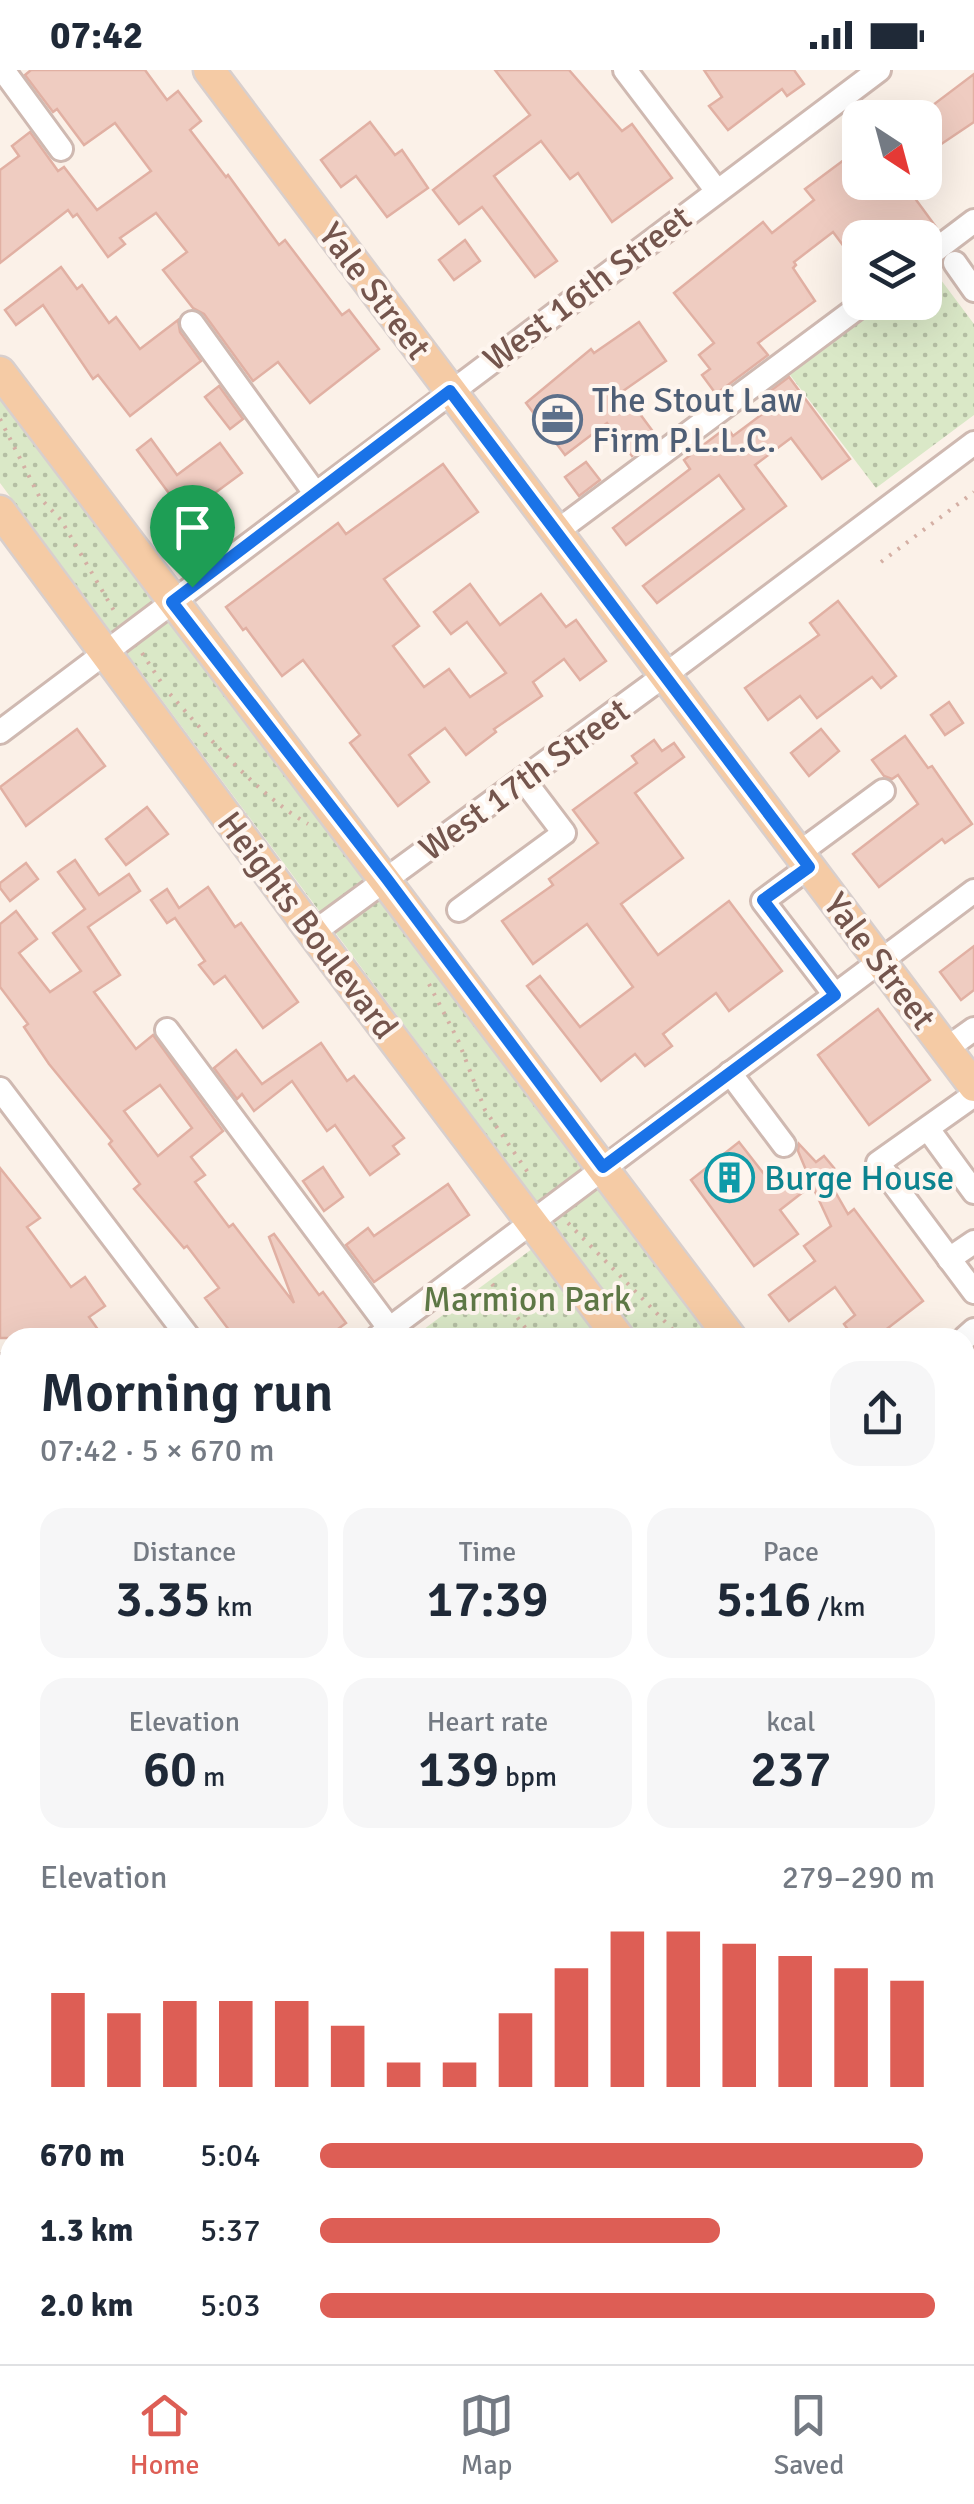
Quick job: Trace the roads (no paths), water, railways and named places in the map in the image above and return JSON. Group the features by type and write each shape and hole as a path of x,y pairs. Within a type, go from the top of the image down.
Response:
{"main road":[{"name":"Yale Street","path":"208,70 974,1086"},
{"path":"0,372 724,1328"},
{"name":"Heights Boulevard","path":"0,511 312,933 611,1328"}],"street":[{"path":"3,70 61,149"},
{"path":"625,70 717,191"},
{"name":"West 16th Street","path":"0,732 717,191 848,79 879,70"},
{"path":"942,245 974,221"},
{"path":"955,264 974,290"},
{"path":"556,532 842,319"},
{"path":"192,322 315,494"},
{"name":"West 17th Street","path":"312,933 665,676 974,444"},
{"path":"459,910 564,833 524,779"},
{"path":"835,995 763,900 883,790"},
{"path":"390,1328 974,890"},
{"path":"946,1050 974,1029"},
{"path":"167,1030 379,1328"},
{"path":"730,1073 784,1146"},
{"path":"0,1089 180,1328"},
{"path":"974,1095 878,1164 974,1292"},
{"path":"928,1129 974,1192"},
{"path":"950,1259 974,1242"}],"place":[{"name":"The Stout Law Firm P.L.L.C.","path":"557,420"},
{"name":"Burge House","path":"729,1178"}],"park label":[{"name":"Marmion Park","path":"527,1299"}]}
